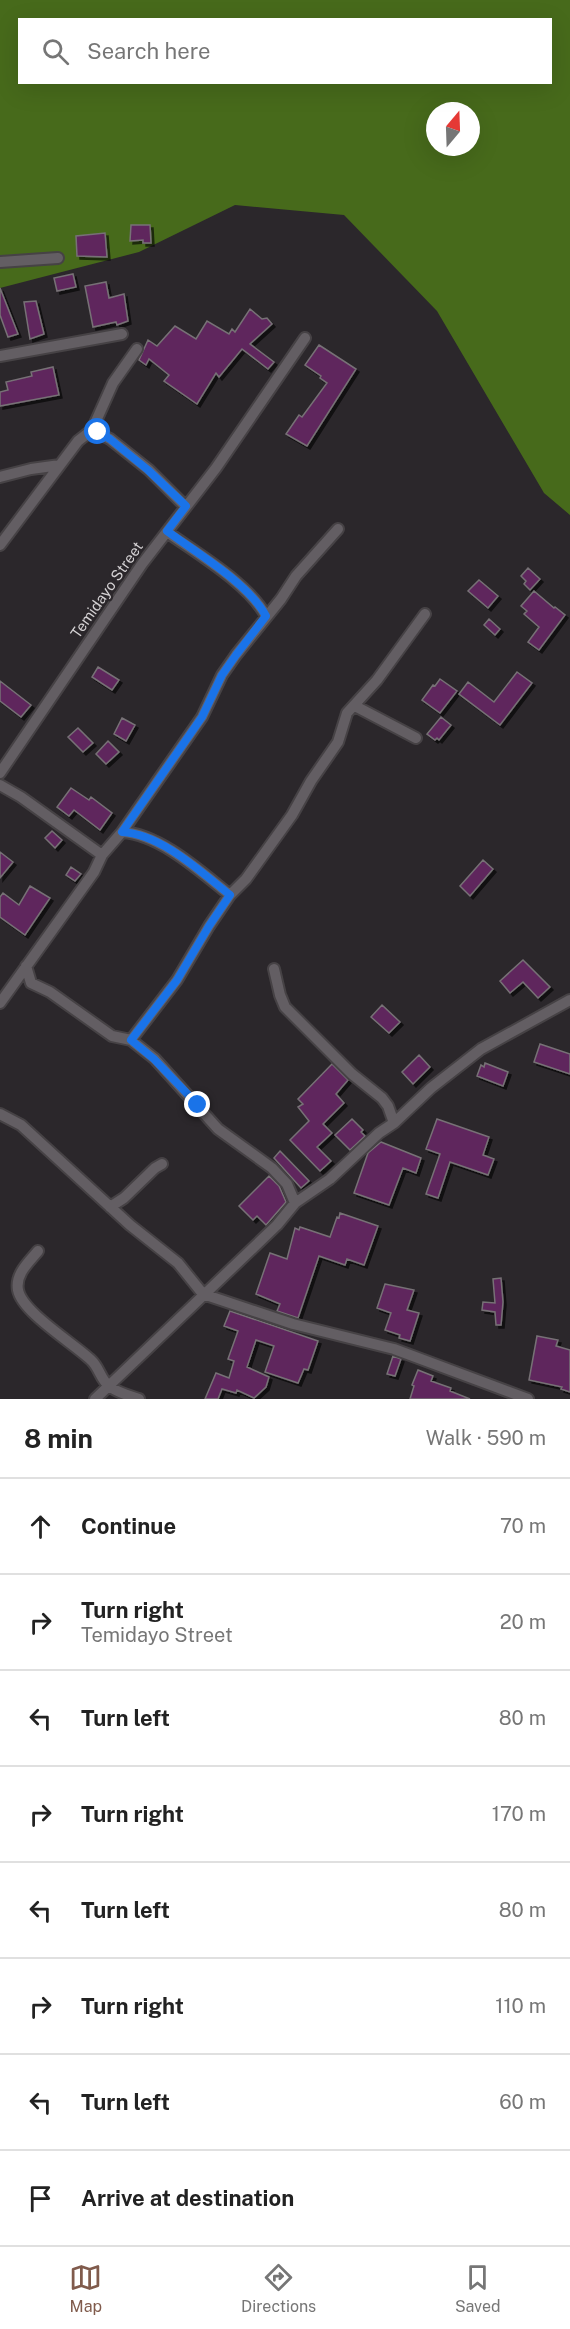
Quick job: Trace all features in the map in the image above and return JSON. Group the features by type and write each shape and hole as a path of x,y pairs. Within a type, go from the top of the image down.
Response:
{"street":[{"path":"0,262 58,258"},
{"path":"0,356 122,334"},
{"name":"Temidayo Street","path":"0,773 80,654 167,531 216,468 305,338"},
{"path":"0,545 78,441 92,430 113,382 137,349"},
{"path":"92,430 110,439 148,470 186,506"},
{"path":"0,477 60,465"},
{"path":"0,1003 93,872 102,855 122,832 202,717 231,662 281,599 296,576 338,529"},
{"path":"167,531 246,590 259,603 266,616"},
{"path":"131,1040 177,980 230,895 246,879 292,815 311,781 338,742 347,714 377,680 425,614"},
{"path":"355,706 416,738"},
{"path":"0,786 21,797 102,855"},
{"path":"122,832 145,835 195,867 230,895"},
{"path":"26,966 31,983"},
{"path":"274,969 285,1007 352,1074 382,1098 388,1106 394,1123"},
{"path":"8,991 31,983 50,992 112,1036 131,1040 154,1059 218,1129 272,1168 287,1184 296,1203"},
{"path":"95,1399 277,1225 296,1203 330,1179 431,1088 481,1049 570,1000"},
{"path":"0,1113 21,1125 110,1207 178,1263 203,1294 293,1324 394,1349 528,1399"},
{"path":"110,1207 124,1198 162,1164"},
{"path":"38,1251 22,1270 17,1282 18,1293 40,1320 95,1363 109,1386 138,1399"}],"green space":[{"path":"0,0 570,0 570,515 544,493 437,311 344,215 235,205 139,252 0,288"}],"building":[{"path":"131,225 150,225 151,243 143,243 143,240 130,241"},
{"path":"105,233 107,257 77,256 76,236"},
{"path":"73,274 76,287 57,291 54,278"},
{"path":"106,282 109,298 124,294 128,321 117,325 116,322 93,327 85,286"},
{"path":"0,288 18,334 8,337 0,315"},
{"path":"36,301 44,334 30,339 24,302"},
{"path":"250,309 262,319 267,318 272,324 250,344 274,362 268,369 242,349 219,377 216,373 197,404 164,381 169,375 149,359 146,365 139,360 148,340 157,346 175,326 196,339 207,321 229,334 232,329 235,332"},
{"path":"319,345 356,369 307,446 286,434 299,415 302,417 327,383 305,365"},
{"path":"53,367 59,395 0,406 0,392 8,390 6,382 32,376 31,372"},
{"path":"528,568 540,579 530,590 524,584 526,581 521,576"},
{"path":"479,580 498,596 488,608 468,591"},
{"path":"534,591 565,615 539,650 528,642 539,627 524,614 527,611 521,606"},
{"path":"489,619 500,629 495,635 484,625"},
{"path":"98,667 119,680 112,690 92,677"},
{"path":"517,672 532,683 500,725 459,694 468,682 494,702"},
{"path":"440,679 457,691 440,713 422,700"},
{"path":"0,681 31,705 21,717 0,701"},
{"path":"441,717 451,725 439,740 437,738 435,740 427,734"},
{"path":"122,718 135,725 126,741 114,734"},
{"path":"78,728 93,743 83,752 68,737"},
{"path":"108,741 119,752 106,764 96,754"},
{"path":"71,788 89,800 91,797 112,813 100,830 74,810 69,816 57,807"},
{"path":"52,831 62,840 55,848 45,838"},
{"path":"0,852 13,862 0,878"},
{"path":"483,860 493,869 470,896 460,886"},
{"path":"71,867 81,874 75,881 66,875"},
{"path":"30,886 50,898 25,935 0,917 0,897 3,893 19,905"},
{"path":"523,960 550,987 538,998 523,982 510,993 500,981"},
{"path":"382,1005 400,1022 389,1033 371,1017"},
{"path":"540,1044 570,1054 570,1074 534,1062"},
{"path":"419,1055 430,1067 413,1084 402,1072"},
{"path":"485,1063 508,1072 503,1086 477,1076 481,1065 484,1067"},
{"path":"332,1064 348,1080 336,1094 344,1103 323,1124 332,1133 317,1147 331,1161 320,1171 290,1140 309,1121 298,1107 303,1104 298,1099"},
{"path":"352,1119 363,1130 361,1132 365,1136 350,1150 335,1135"},
{"path":"437,1119 489,1137 483,1155 494,1159 488,1175 450,1162 438,1198 426,1194 440,1154 426,1149"},
{"path":"381,1142 421,1158 416,1173 403,1168 389,1205 354,1193 368,1153"},
{"path":"280,1151 309,1181 301,1188 274,1158"},
{"path":"269,1176 279,1186 286,1202 266,1225 257,1216 253,1220 239,1206"},
{"path":"340,1213 378,1226 364,1265 347,1259 345,1265 319,1256 298,1318 277,1311 280,1304 256,1294 270,1253 287,1259 295,1228 299,1230 300,1227 330,1237"},
{"path":"501,1278 503,1302 501,1325 496,1325 495,1312 482,1310 483,1302 495,1303 493,1279"},
{"path":"385,1284 414,1290 407,1310 419,1313 410,1341 385,1330 391,1313 377,1308"},
{"path":"230,1311 318,1341 308,1370 304,1369 298,1383 265,1372 274,1346 256,1340 247,1367 269,1377 266,1387 254,1398 237,1390 236,1393 222,1389 218,1399 205,1399 216,1373 229,1378 234,1361 228,1359 238,1331 224,1326"},
{"path":"537,1336 558,1340 556,1346 570,1350 570,1392 561,1389 562,1387 529,1380"},
{"path":"393,1356 401,1359 395,1376 387,1374"},
{"path":"418,1370 433,1376 431,1381 451,1388 450,1391 470,1399 410,1399"}],"route":[{"path":"98,432 148,470 177,500 186,506 167,531 246,590 259,603 266,616 222,675 202,717 122,832 145,835 195,867 230,895 177,980 131,1040 154,1059 198,1105"}]}
